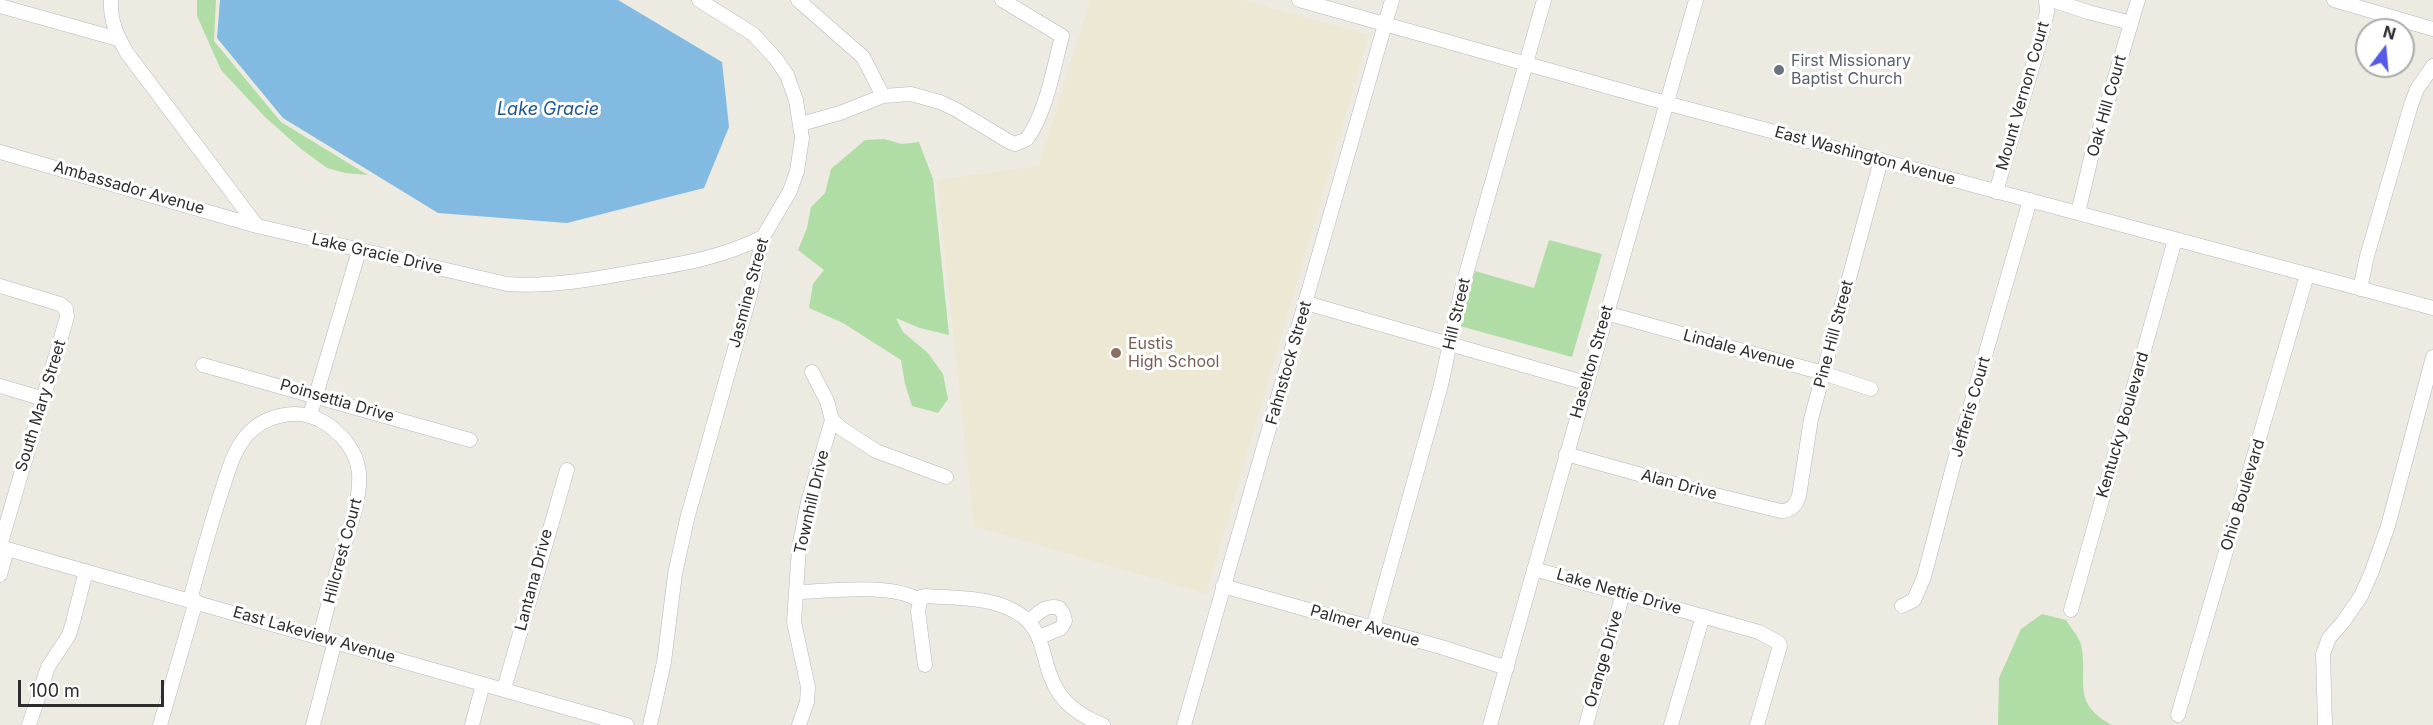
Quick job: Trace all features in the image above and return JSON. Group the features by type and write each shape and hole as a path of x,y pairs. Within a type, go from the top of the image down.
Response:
{"street":[{"path":"111,0 112,22 118,39 257,226"},
{"path":"699,0 753,34 770,52 791,85 801,124 840,113 883,96 911,94 940,102 1008,141 1021,143 1027,139 1038,120 1062,36 1002,0"},
{"path":"798,0 863,57 883,96"},
{"name":"East Washington Avenue","path":"1299,0 1526,65 2433,308"},
{"name":"Fahnstock Street","path":"1184,725 1392,0"},
{"name":"Hill Street","path":"1373,628 1441,385 1462,288 1544,0"},
{"name":"Haselton Street","path":"1490,725 1696,0"},
{"name":"Mount Vernon Court","path":"1996,192 2039,44 2047,12 2046,0"},
{"path":"2052,0 2131,23"},
{"name":"Oak Hill Court","path":"2078,213 2091,158 2138,0"},
{"path":"2334,0 2355,3 2433,29"},
{"path":"10,5 118,39"},
{"path":"2360,289 2367,256 2411,105 2417,89 2433,66"},
{"name":"Jasmine Street","path":"650,725 664,663 674,582 687,519 750,295 763,237 783,205 797,171 801,153 801,124"},
{"name":"Ambassador Avenue","path":"0,152 257,226"},
{"name":"Pine Hill Street","path":"1792,508 1797,503 1809,428 1881,160"},
{"name":"Jefferis Court","path":"1902,606 1914,600 1924,577 1954,463 2030,200"},
{"name":"Lake Gracie Drive","path":"257,226 507,284 526,286 594,280 708,259 763,237"},
{"name":"Kentucky Boulevard","path":"2071,610 2175,240"},
{"path":"160,725 218,503 238,448 246,436 265,422 288,414 310,415 358,250"},
{"name":"Ohio Boulevard","path":"2178,715 2307,275"},
{"name":"South Mary Street","path":"0,286 60,304 66,309 67,317 2,547 0,575"},
{"path":"1306,303 1586,383"},
{"name":"Lindale Avenue","path":"1606,313 1823,373 1871,389"},
{"path":"2325,725 2323,654 2329,638 2361,596 2372,571 2388,526 2433,357"},
{"name":"Poinsettia Drive","path":"203,365 470,440"},
{"path":"812,372 827,400 832,420 855,440 876,451 946,477"},
{"path":"0,386 44,399"},
{"name":"Hillcrest Court","path":"310,415 336,431 346,442 357,462 359,474 356,505 320,636"},
{"name":"Townhill Drive","path":"799,725 807,702 808,687 794,622 799,549 808,502 832,420"},
{"name":"Alan Drive","path":"1566,454 1781,511 1792,508"},
{"name":"Lantana Drive","path":"504,689 554,508 567,470"},
{"name":"East Lakeview Avenue","path":"2,547 627,725"},
{"name":"Lake Nettie Drive","path":"1534,569 1759,632 1779,643 1757,725"},
{"path":"29,725 48,668 69,635 74,622 86,571"},
{"name":"Palmer Avenue","path":"1223,586 1507,668"},
{"path":"797,592 883,590 904,592 919,600"},
{"name":"Orange Drive","path":"1586,725 1623,593"},
{"path":"919,600 924,596 993,602 1008,607 1029,621 1040,638 1050,673 1060,694 1077,712 1103,725"},
{"path":"919,600 925,665"},
{"path":"1029,621 1041,610 1049,607 1059,608 1063,613 1065,621 1061,628 1040,638"},
{"path":"1671,725 1704,616"},
{"path":"313,725 335,641"},
{"path":"472,725 483,684"}],"shaded area":[{"name":"Eustis High School","path":"1090,0 1243,0 1369,35 1206,594 974,526 937,180 1039,166"}],"green space":[{"path":"197,0 216,0 214,41 281,122 368,175 345,173 327,168 301,149 265,117 221,70 197,16"},
{"path":"884,139 902,144 919,142 933,179 949,335 920,328 896,318 903,332 928,353 943,374 948,399 938,413 912,406 901,360 843,323 809,308 813,284 824,270 798,250 807,228 811,207 825,193 831,169 865,140"},
{"path":"1549,240 1602,254 1572,357 1460,326 1475,271 1534,288"},
{"path":"2042,614 2066,620 2076,634 2082,649 2086,701 2099,717 2112,725 1998,725 1999,678 2021,629"}],"water":[{"name":"Lake Gracie","path":"220,0 618,0 722,62 729,127 704,188 567,223 438,213 283,118 217,38"}],"place":[{"name":"First Missionary Baptist Church","path":"1779,70"},
{"name":"Eustis High School","path":"1116,353"}]}
